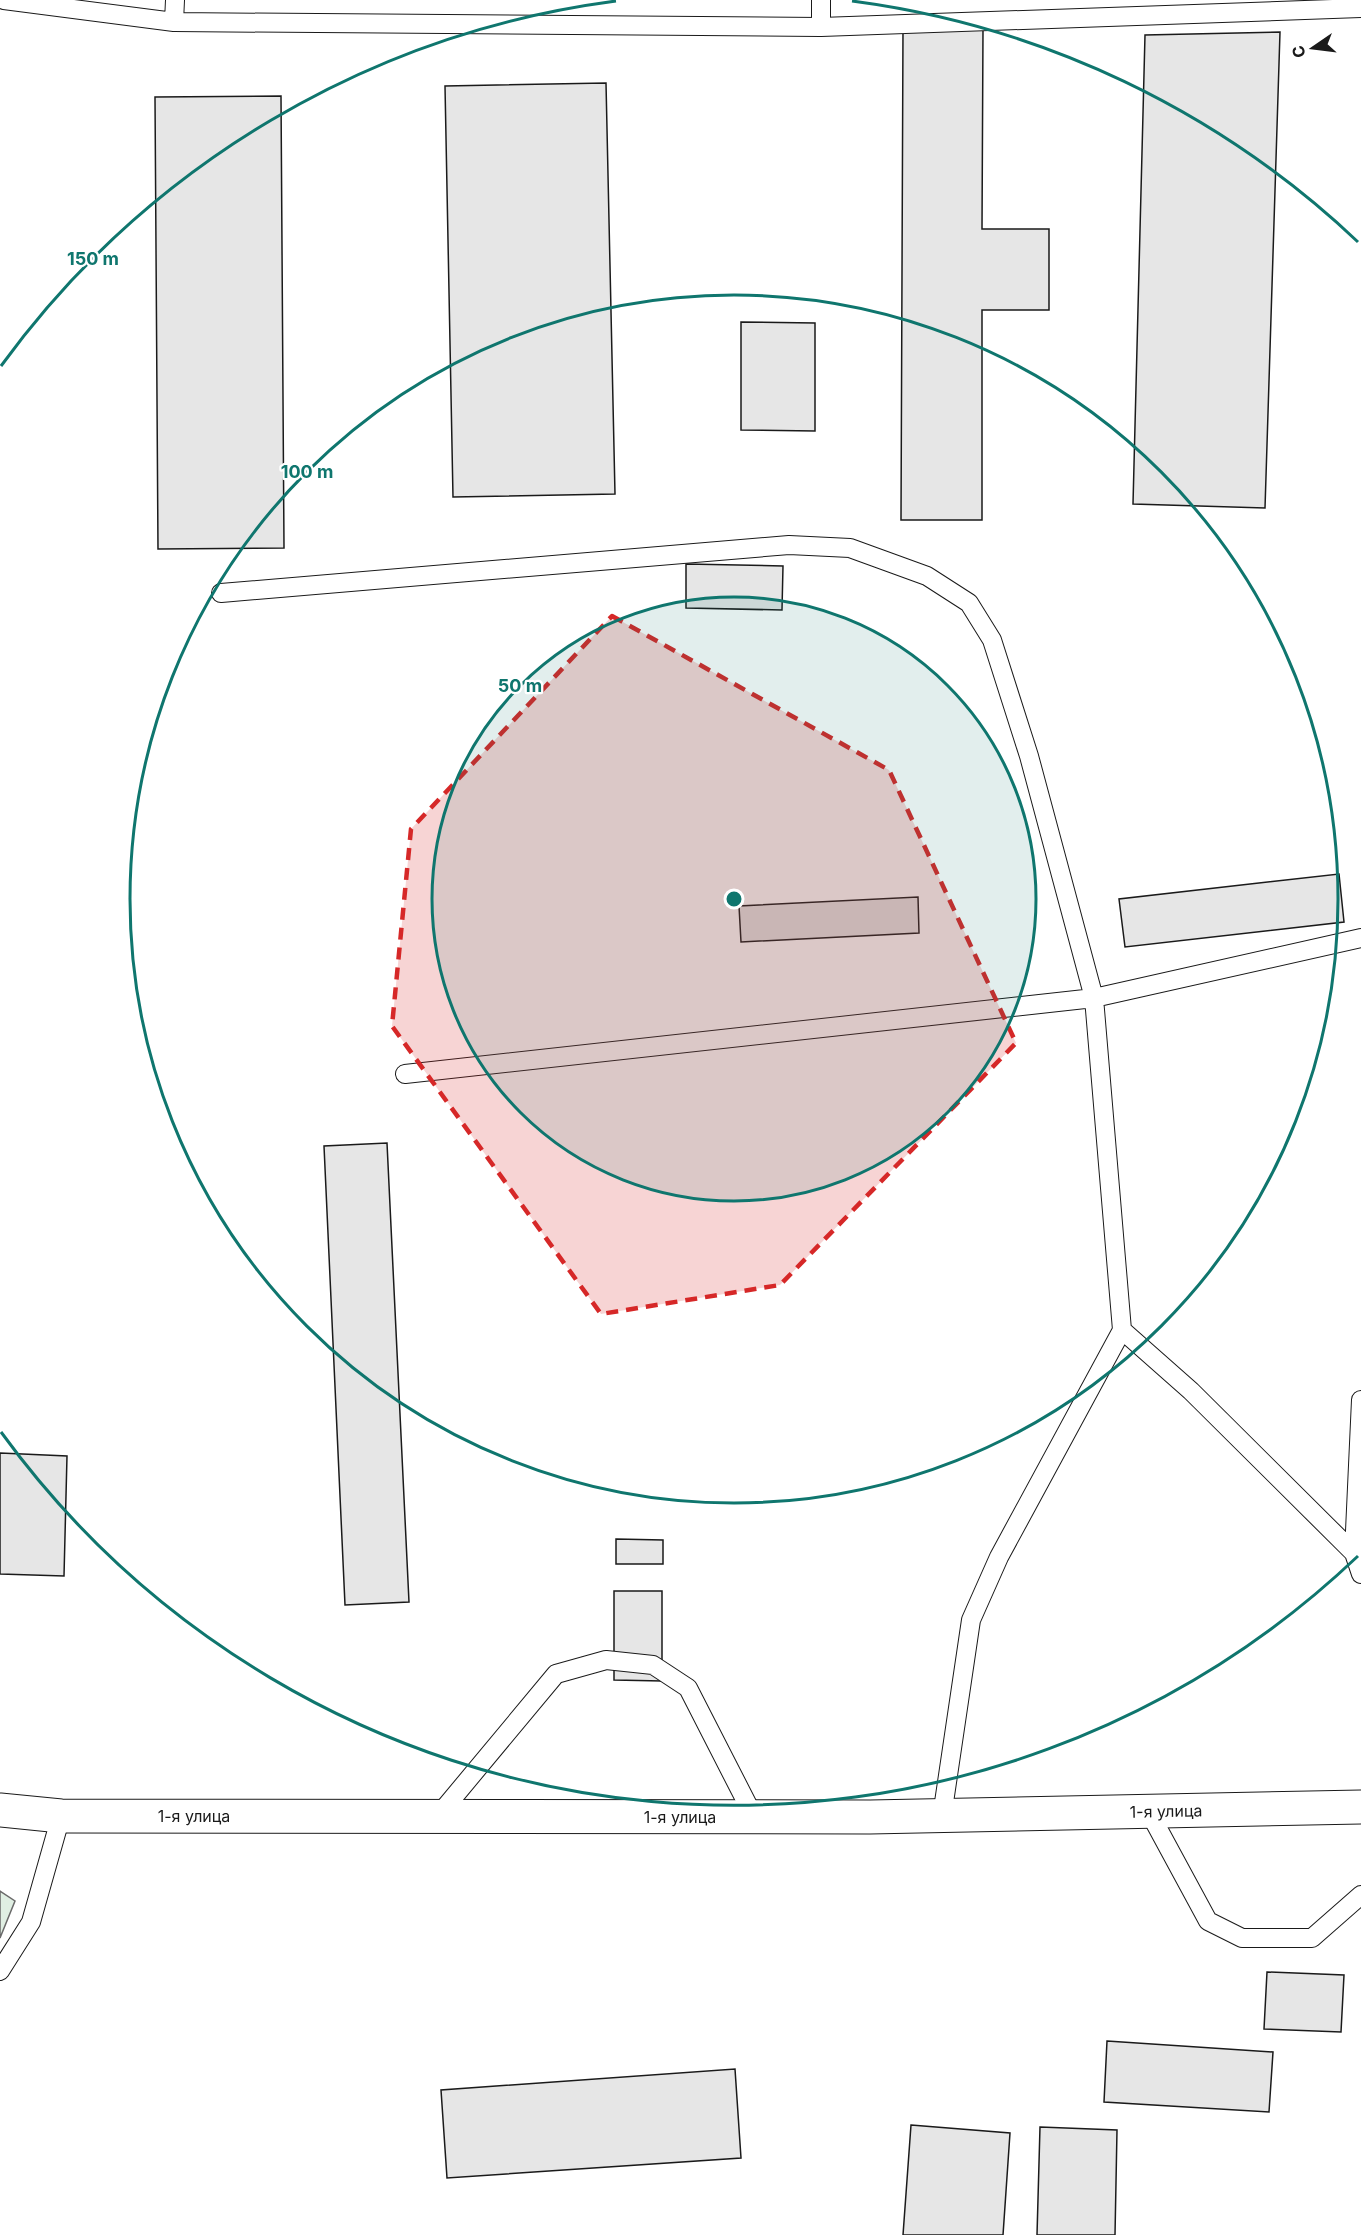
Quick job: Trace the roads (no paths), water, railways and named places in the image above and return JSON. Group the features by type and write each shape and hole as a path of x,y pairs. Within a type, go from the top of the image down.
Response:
{"main road":[{"name":"1-я улица","path":"0,1810 61,1816 754,1817 1361,1808"}],"lane":[{"path":"4,0 174,22 821,27 1361,8"},
{"path":"174,22 175,0"},
{"path":"820,0 821,27"},
{"path":"221,593 789,545 850,548 927,576 969,603 992,640 1029,756 1094,998 1122,1330 999,1557 971,1620 942,1816"},
{"path":"405,1074 1094,998 1361,938"},
{"path":"1122,1330 1191,1391 1354,1554"},
{"path":"1361,1400 1354,1554 1361,1574"},
{"path":"437,1817 556,1674 606,1660 653,1665 688,1688 754,1817"},
{"path":"1149,1812 1208,1921 1242,1938 1312,1938 1361,1895"},
{"path":"0,1971 31,1922 61,1816"}]}
